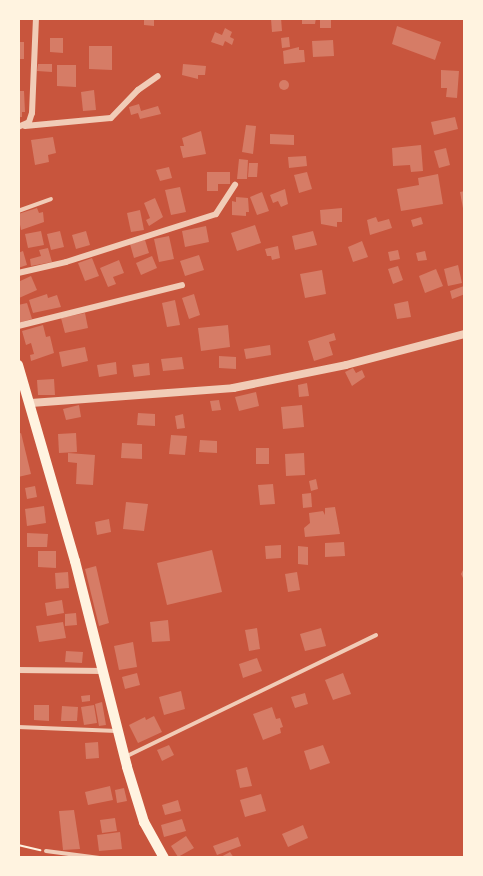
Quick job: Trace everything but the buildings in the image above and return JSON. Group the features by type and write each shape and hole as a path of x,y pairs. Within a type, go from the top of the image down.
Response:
{"main road":[{"path":"18,365 31,404 124,757 144,822 164,858"}],"street":[{"path":"22,127 32,112 36,18"},
{"path":"22,127 111,118 138,90 159,76"},
{"path":"18,273 66,262 216,214 235,185"},
{"path":"18,326 182,285"},
{"path":"31,404 233,388 336,367 465,334"},
{"path":"18,670 103,671"}],"lane":[{"path":"18,211 51,199"},
{"path":"124,757 376,635"},
{"path":"18,727 118,732"},
{"path":"46,852 100,858"}],"path":[{"path":"18,845 46,852"}]}
